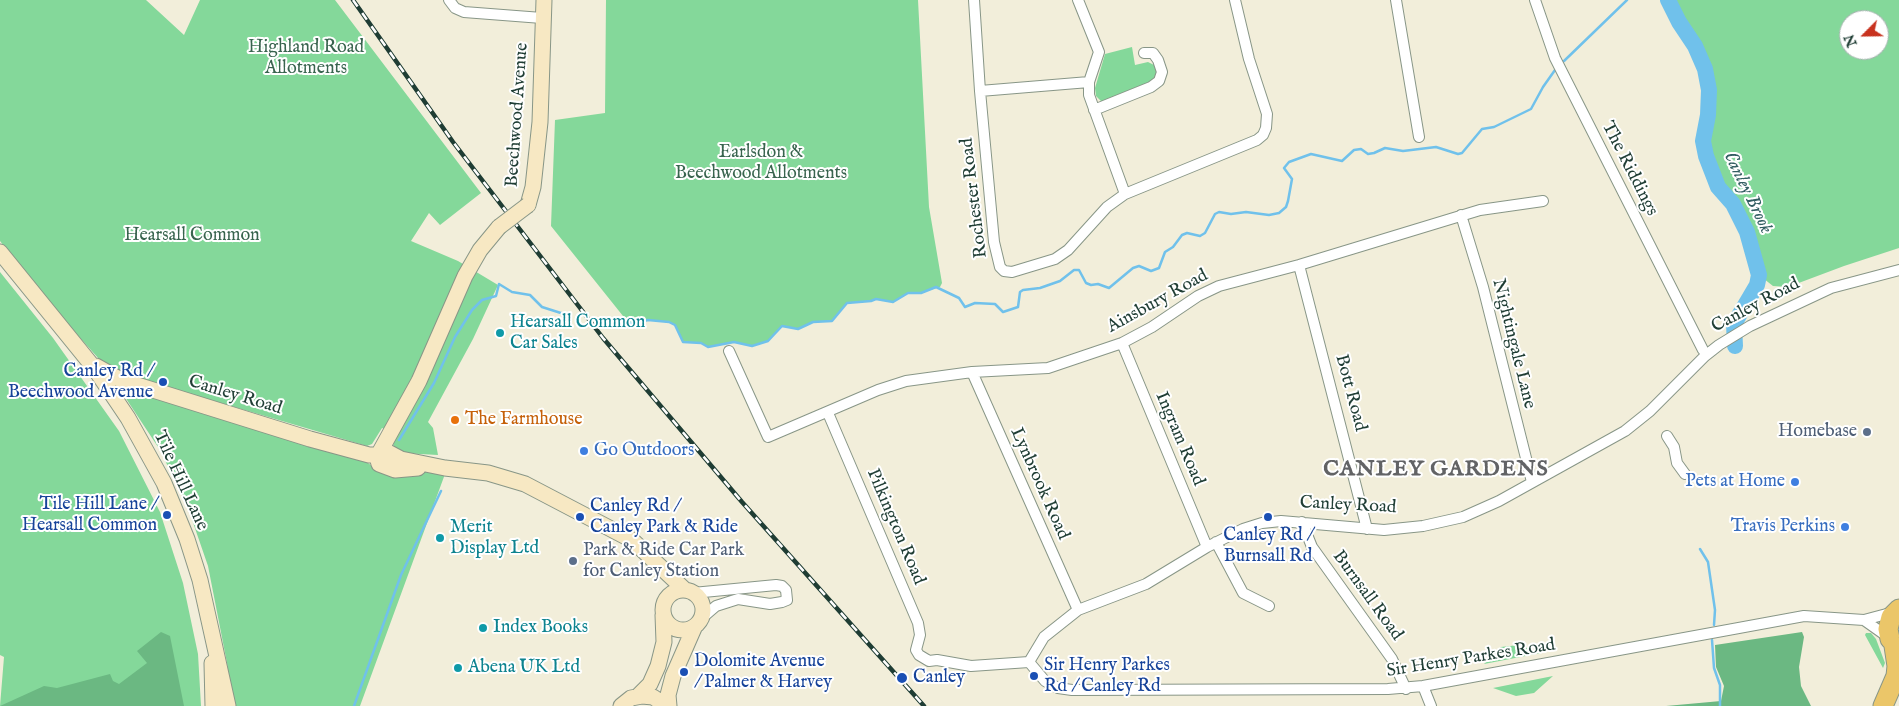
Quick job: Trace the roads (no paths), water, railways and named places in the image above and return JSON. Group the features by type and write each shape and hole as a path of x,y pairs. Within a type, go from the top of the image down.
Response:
{"highway":[{"path":"1883,706 1896,676 1895,645 1889,622 1897,610"}],"street":[{"path":"450,0 455,8 464,12 542,18"},
{"name":"Beechwood Avenue","path":"384,456 392,428 419,381 466,276 480,250 498,228 528,205 533,187 540,122 544,0"},
{"name":"Rochester Road","path":"974,0 980,91 994,242 997,258 1004,271 1027,269 1055,259 1068,250 1107,207 1125,194 1249,144 1263,135 1266,128 1267,114 1249,59 1235,0"},
{"path":"1078,0 1099,52 1089,82 1089,95 1125,194"},
{"path":"1396,0 1420,138"},
{"name":"The Riddings","path":"1535,0 1554,58 1702,350"},
{"path":"1094,110 1152,86 1159,80 1162,72 1158,60 1153,53 1144,53"},
{"path":"980,91 1089,82"},
{"name":"Ainsbury Road","path":"729,351 768,437 828,413 878,390 906,381 972,372 1048,368 1122,343 1152,327 1210,290 1461,215 1480,210 1543,201"},
{"name":"Nightingale Lane","path":"1461,215 1483,287 1532,482"},
{"path":"0,252 87,359"},
{"name":"Bott Road","path":"1299,264 1367,529"},
{"name":"Canley Road","path":"1029,662 1044,637 1078,610 1146,584 1211,544 1262,522 1302,522 1384,530 1423,526 1462,517 1499,501 1624,431 1650,411 1690,370 1720,345 1750,326 1832,288 1899,270"},
{"name":"Ingram Road","path":"1122,343 1211,544 1243,593 1269,606"},
{"name":"Canley Road","path":"87,359 107,374 121,380 310,439 369,455 488,473 525,484 622,534 654,558 689,591"},
{"name":"Tile Hill Lane","path":"87,359 128,418 164,483 187,539 200,580 228,706"},
{"name":"Lynbrook Road","path":"972,372 1078,610"},
{"name":"Pilkington Road","path":"828,413 920,629 916,650 919,655 929,661 984,667 1029,662"},
{"path":"1667,436 1674,447 1677,463 1685,474"},
{"name":"Burnsall Road","path":"1302,522 1312,547 1392,659 1406,689"},
{"path":"621,706 637,696 650,684 658,666 664,642 663,576 654,558"},
{"path":"776,585 782,586 786,590 787,600 782,602 770,604 746,598 732,600 716,606 688,630 676,630 668,624 664,609 675,592 776,585"},
{"path":"637,696 653,698 667,706 673,676 698,623 701,602 689,591"},
{"name":"Sir Henry Parkes Road","path":"1029,662 1045,681 1058,688 1072,690 1406,689 1790,618 1814,616 1864,620 1897,610"},
{"path":"1864,620 1895,645"},
{"name":"Tile Hill Lane","path":"211,632 213,706"},
{"path":"1423,686 1431,706"}],"waterway":[{"path":"1564,61 1627,0"},
{"name":"Canley Brook","path":"1668,0 1679,22 1695,46 1705,69 1709,90 1708,115 1703,141 1706,156 1718,187 1733,204 1747,232 1759,275 1757,285 1734,324 1735,346"},
{"path":"609,322 620,323 623,321 633,324 648,320 669,322 675,325 683,342 701,343 708,347 734,342 752,346 768,341 782,326 798,329 813,322 832,321 847,303 876,299 893,302 908,293 921,293 936,287 959,298 965,307 975,303 995,304 1003,312 1018,307 1020,292 1023,290 1040,288 1060,281 1074,270 1079,270 1086,283 1091,285 1098,284 1109,288 1133,268 1139,266 1151,271 1159,268 1165,252 1173,247 1182,235 1187,233 1200,236 1205,233 1215,214 1219,212 1231,214 1246,212 1269,215 1279,213 1286,207 1288,201 1292,179 1284,168 1289,162 1311,154 1342,161 1354,150 1361,149 1368,154 1385,148 1403,151 1436,147 1458,154 1462,153 1482,129 1494,127 1531,109 1555,70"},
{"path":"399,440 434,383 455,337 472,310 482,300 496,296 499,284 512,292 530,295 542,307 564,314"},
{"path":"354,706 401,575 441,491"},
{"path":"1700,549 1708,562 1715,610 1714,625"},
{"path":"1712,640 1714,668 1720,685 1720,706"}],"railway":[{"path":"353,0 453,142 603,338 742,502 924,706"}],"place":[{"name":"Hearsall Common Car Sales","path":"500,333"},
{"name":"Canley Rd / Beechwood Avenue","path":"163,382"},
{"name":"The Farmhouse","path":"455,420"},
{"name":"Homebase","path":"1867,432"},
{"name":"Go Outdoors","path":"584,451"},
{"name":"Pets at Home","path":"1795,482"},
{"name":"Tile Hill Lane / Hearsall Common","path":"167,515"},
{"name":"Canley Rd / Canley Park & Ride","path":"580,517"},
{"name":"Canley Rd / Burnsall Rd","path":"1268,517"},
{"name":"Travis Perkins","path":"1845,527"},
{"name":"Merit Display Ltd","path":"440,538"},
{"name":"Park & Ride Car Park for Canley Station","path":"573,561"},
{"name":"Index Books","path":"483,628"},
{"name":"Abena UK Ltd","path":"458,668"},
{"name":"Dolomite Avenue / Palmer & Harvey","path":"684,672"},
{"name":"Sir Henry Parkes Rd / Canley Rd","path":"1034,676"},
{"name":"Canley","path":"902,678"}],"district":[{"name":"CANLEY GARDENS","path":"1436,470"}],"park label":[{"name":"Highland Road Allotments","path":"306,58"},
{"name":"Earlsdon & Beechwood Allotments","path":"761,163"},
{"name":"Hearsall Common","path":"192,236"}]}
